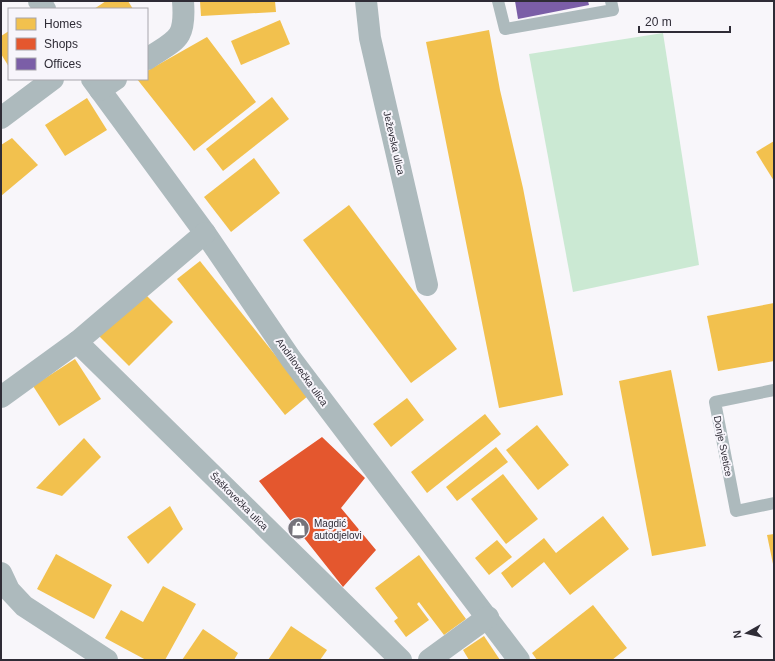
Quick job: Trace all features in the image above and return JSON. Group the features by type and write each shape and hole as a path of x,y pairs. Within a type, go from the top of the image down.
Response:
{"street":[{"path":"148,58 176,39 184,27 183,1"},
{"name":"Ježevska ulica","path":"366,1 370,38 426,285"},
{"path":"1,118 52,80"},
{"name":"Andrilovečka ulica","path":"103,83 292,359 519,660"},
{"path":"1,397 77,342 205,234"},
{"name":"Šaškovečka ulica","path":"77,342 400,660"},
{"path":"1,573 9,590 24,606 106,660"},
{"path":"429,660 488,618"}],"lane":[{"path":"498,1 505,29 613,10 611,1"},
{"name":"Donje Svetice","path":"774,390 715,402 736,512 774,503"}],"green space":[{"path":"663,33 699,265 573,292 529,54"}],"building: Homes":[{"path":"106,1 128,1 132,8 96,8"},
{"path":"200,1 275,1 276,12 201,16"},
{"path":"280,20 290,44 241,65 231,41"},
{"path":"489,30 500,90 523,188 563,395 499,408 426,42"},
{"path":"8,32 8,65 1,54 1,36"},
{"path":"207,37 256,102 194,151 138,80 148,80 148,70"},
{"path":"272,97 289,119 223,171 206,149"},
{"path":"87,98 107,130 65,156 45,125"},
{"path":"12,138 38,165 1,196 1,145"},
{"path":"774,141 774,181 756,152"},
{"path":"254,158 280,193 231,232 204,197"},
{"path":"349,205 457,349 411,383 303,240"},
{"path":"200,261 308,396 285,415 177,279"},
{"path":"142,291 173,322 129,366 98,335"},
{"path":"774,303 774,361 718,371 707,316"},
{"path":"75,359 101,399 59,426 33,386"},
{"path":"671,370 706,546 652,556 619,381"},
{"path":"407,398 424,420 391,447 373,424"},
{"path":"485,414 501,434 427,493 411,472"},
{"path":"537,425 569,465 538,490 506,450"},
{"path":"84,438 101,457 62,496 36,488"},
{"path":"496,447 508,462 457,501 446,487"},
{"path":"503,474 538,519 506,544 471,499"},
{"path":"170,506 183,529 148,564 127,537"},
{"path":"603,516 629,549 570,595 544,562 512,588 501,573 544,538 556,553"},
{"path":"774,534 774,564 773,564 767,535"},
{"path":"497,540 512,557 489,575 475,558"},
{"path":"56,554 112,585 94,619 37,589"},
{"path":"419,555 466,619 444,635 419,602 417,604 429,620 406,637 394,621 398,618 375,588"},
{"path":"163,586 196,604 165,660 146,660 105,638 121,610 143,622"},
{"path":"593,605 627,648 612,660 537,660 532,653"},
{"path":"291,626 327,650 320,660 268,660"},
{"path":"203,629 238,653 234,660 182,660"},
{"path":"484,636 500,660 469,660 463,650"}],"building: Shops":[{"path":"322,437 365,478 341,508 376,550 343,587 259,481"}],"building: Offices":[{"path":"515,1 588,1 589,5 518,19"}],"place":[{"name":"Magdić autodjelovi","path":"298,529"}]}
